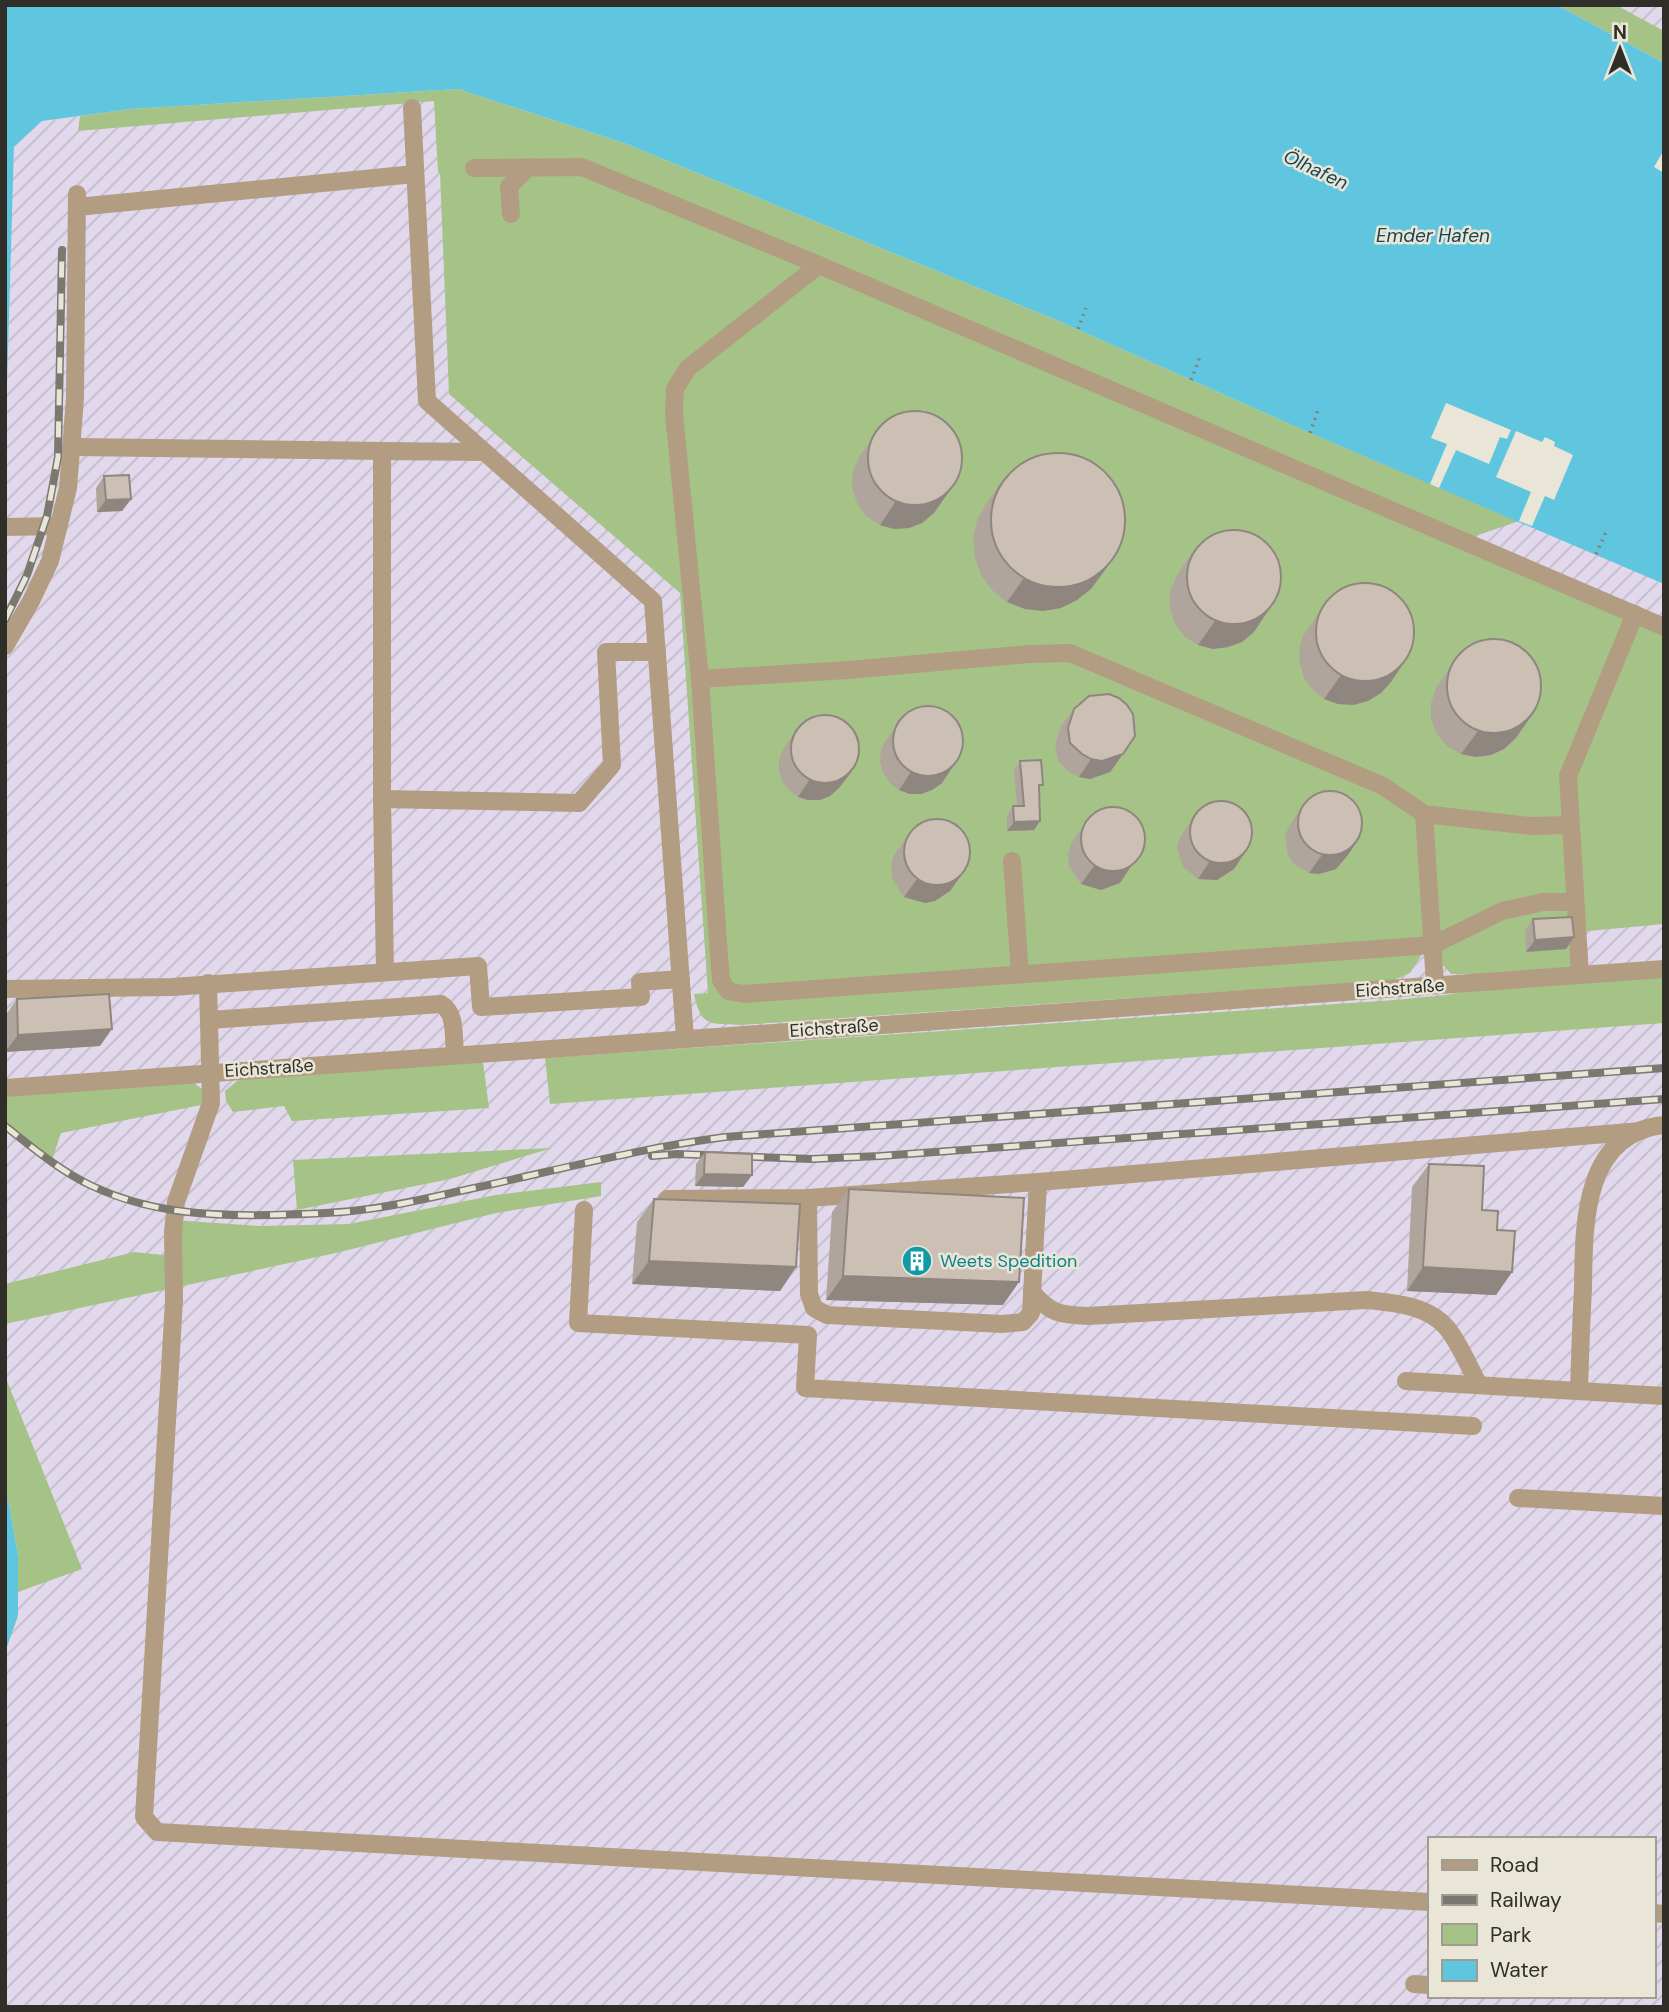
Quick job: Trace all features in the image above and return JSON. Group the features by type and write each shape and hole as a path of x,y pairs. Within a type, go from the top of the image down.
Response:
{"street":[{"path":"412,108 426,401 653,601 685,1038"},
{"path":"512,214 509,187 527,167"},
{"path":"474,168 582,167 819,265 1664,627"},
{"path":"5,646 50,561 68,488 75,398 77,200 415,174"},
{"path":"819,265 688,368 675,389 674,414 700,679 721,980 728,991 744,994 1433,945 1502,911 1543,902 1575,902"},
{"path":"73,447 484,452"},
{"path":"382,451 385,972"},
{"path":"5,527 58,526"},
{"path":"1580,975 1568,776 1635,614"},
{"path":"382,799 579,803 612,765 606,652 657,652"},
{"path":"700,679 1070,653 1383,786 1424,814 1531,826 1570,825"},
{"path":"1424,814 1435,985"},
{"path":"1012,861 1020,974"},
{"path":"5,989 172,987 478,966 481,1007 641,997 640,982 681,979"},
{"name":"Eichstraße","path":"5,1088 1664,969"},
{"path":"208,983 211,1103 176,1202 173,1220 174,1300 144,1817 156,1832 1428,1902"},
{"path":"209,1020 441,1004 452,1016 455,1055"},
{"path":"667,1199 808,1198 1038,1182 1641,1131 1664,1125"},
{"path":"1579,1391 1585,1219 1588,1200 1595,1177 1605,1160 1627,1139 1641,1131"},
{"path":"808,1198 809,1294 814,1308 827,1315 1002,1324 1023,1322 1031,1313 1038,1182"},
{"path":"584,1209 578,1323 808,1335 806,1388 1473,1426"},
{"path":"1032,1292 1044,1306 1062,1315 1088,1316 1367,1300 1399,1303 1427,1312 1447,1327 1479,1385"},
{"path":"1406,1381 1664,1396"},
{"path":"1518,1498 1664,1506"}],"path":[{"path":"1078,329 1086,308"},
{"path":"1191,380 1200,357"},
{"path":"1310,433 1318,410"},
{"path":"1596,554 1606,531"}],"shaded area":[{"path":"1557,5 1664,5 1664,63"},
{"path":"458,89 624,143 1664,584 1664,2007 5,2007 5,1652 18,1616 18,1555 9,1504 5,1497 5,454 14,147 42,121 131,109"}],"green space":[{"path":"1557,5 1616,5 1664,31 1664,63"},
{"path":"458,89 624,143 1054,319 1310,433 1519,521 1464,540 1664,627 1664,924 1577,932 1580,975 1664,969 1664,1023 550,1104 545,1058 1395,1000 1573,975 1451,974 1442,964 1433,945 1422,954 1410,973 1394,980 741,1025 708,1022 700,1013 694,994 708,993 680,593 449,394 440,173 434,101 78,131 80,116 131,109"},
{"path":"483,1062 489,1108 292,1121 284,1106 233,1112 226,1101 225,1091 245,1078"},
{"path":"194,1083 202,1089 203,1105 61,1133 51,1163 5,1126 5,1089"},
{"path":"552,1148 450,1179 297,1210 293,1160"},
{"path":"601,1182 601,1196 496,1213 336,1253 5,1324 5,1284 134,1252 173,1256 173,1220 259,1226 349,1224 496,1195"},
{"path":"5,1376 82,1569 18,1592 18,1555 9,1504 5,1497"}],"water":[{"name":"Emder Hafen","path":"5,5 1557,5 1664,63 1664,150 1654,167 1664,173 1664,584 1310,433 1054,319 624,143 458,89 131,109 42,121 14,147 5,454"},
{"path":"5,1497 9,1504 18,1555 18,1616 5,1652"}],"pier":[{"path":"1446,403 1511,430 1507,439 1500,437 1489,464 1456,450 1439,488 1430,484 1447,444 1431,438"},
{"path":"1516,431 1542,442 1545,437 1555,442 1554,446 1573,455 1554,500 1545,496 1532,526 1519,521 1531,492 1496,477"}],"building":[{"path":"915,411 933,415 948,425 958,440 962,458 958,476 948,491 933,501 915,505 897,501 882,491 872,476 868,458 872,440 882,425 897,415"},
{"path":"1058,453 1084,458 1106,472 1120,494 1125,520 1120,546 1106,568 1084,582 1058,587 1032,582 1010,568 996,546 991,520 996,494 1010,472 1032,458"},
{"path":"129,475 131,499 106,500 104,476"},
{"path":"1234,530 1252,533 1267,544 1278,559 1281,577 1278,595 1267,610 1252,621 1234,624 1216,621 1201,610 1190,595 1187,577 1190,559 1201,544 1216,533"},
{"path":"1365,583 1384,586 1400,597 1411,613 1414,632 1411,651 1400,667 1384,678 1365,681 1346,678 1330,667 1319,651 1316,632 1319,613 1330,597 1346,586"},
{"path":"1494,639 1512,643 1527,653 1537,668 1541,686 1537,704 1527,719 1512,729 1494,733 1476,729 1461,719 1451,704 1447,686 1451,668 1461,653 1476,643"},
{"path":"1109,694 1119,698 1133,714 1135,736 1123,754 1102,761 1091,759 1070,743 1068,728 1074,709 1089,696"},
{"path":"928,706 953,716 963,741 953,766 928,776 903,766 893,741 903,716"},
{"path":"825,715 838,718 849,725 856,736 859,749 856,762 849,773 838,780 825,783 812,780 801,773 794,762 791,749 794,736 801,725 812,718"},
{"path":"1041,760 1043,785 1039,785 1040,821 1014,822 1013,806 1024,806 1020,761"},
{"path":"1324,791 1336,791 1353,800 1360,811 1360,835 1353,846 1336,855 1324,855 1312,850 1303,841 1298,829 1298,817 1303,805 1312,796"},
{"path":"1221,801 1243,810 1252,832 1243,854 1221,863 1199,854 1190,832 1199,810"},
{"path":"1113,807 1131,813 1139,821 1145,839 1139,857 1131,865 1113,871 1095,865 1087,857 1081,839 1087,821 1095,813"},
{"path":"937,819 950,821 960,829 968,839 968,865 960,875 950,883 937,885 924,883 914,875 906,865 904,852 906,839 914,829 924,821"},
{"path":"1572,917 1574,937 1535,940 1533,919"},
{"path":"109,994 112,1029 18,1035 17,999"},
{"path":"705,1152 752,1154 752,1175 704,1174"},
{"path":"1429,1164 1484,1166 1482,1210 1498,1211 1497,1230 1515,1231 1512,1272 1423,1267"},
{"name":"Weets Spedition","path":"849,1189 1024,1198 1019,1282 843,1276"},
{"path":"654,1199 800,1204 796,1267 649,1261"}],"railway":[{"path":"5,620 27,575 47,516 58,457 62,250"},
{"path":"5,1126 69,1173 92,1186 135,1202 201,1213 303,1214 403,1203 630,1153 725,1137 1664,1068"},
{"path":"652,1156 677,1154 812,1159 880,1156 1664,1099"}],"place":[{"name":"Weets Spedition","path":"917,1261"}],"water label":[{"name":"Ölhafen","path":"1316,169"}]}
